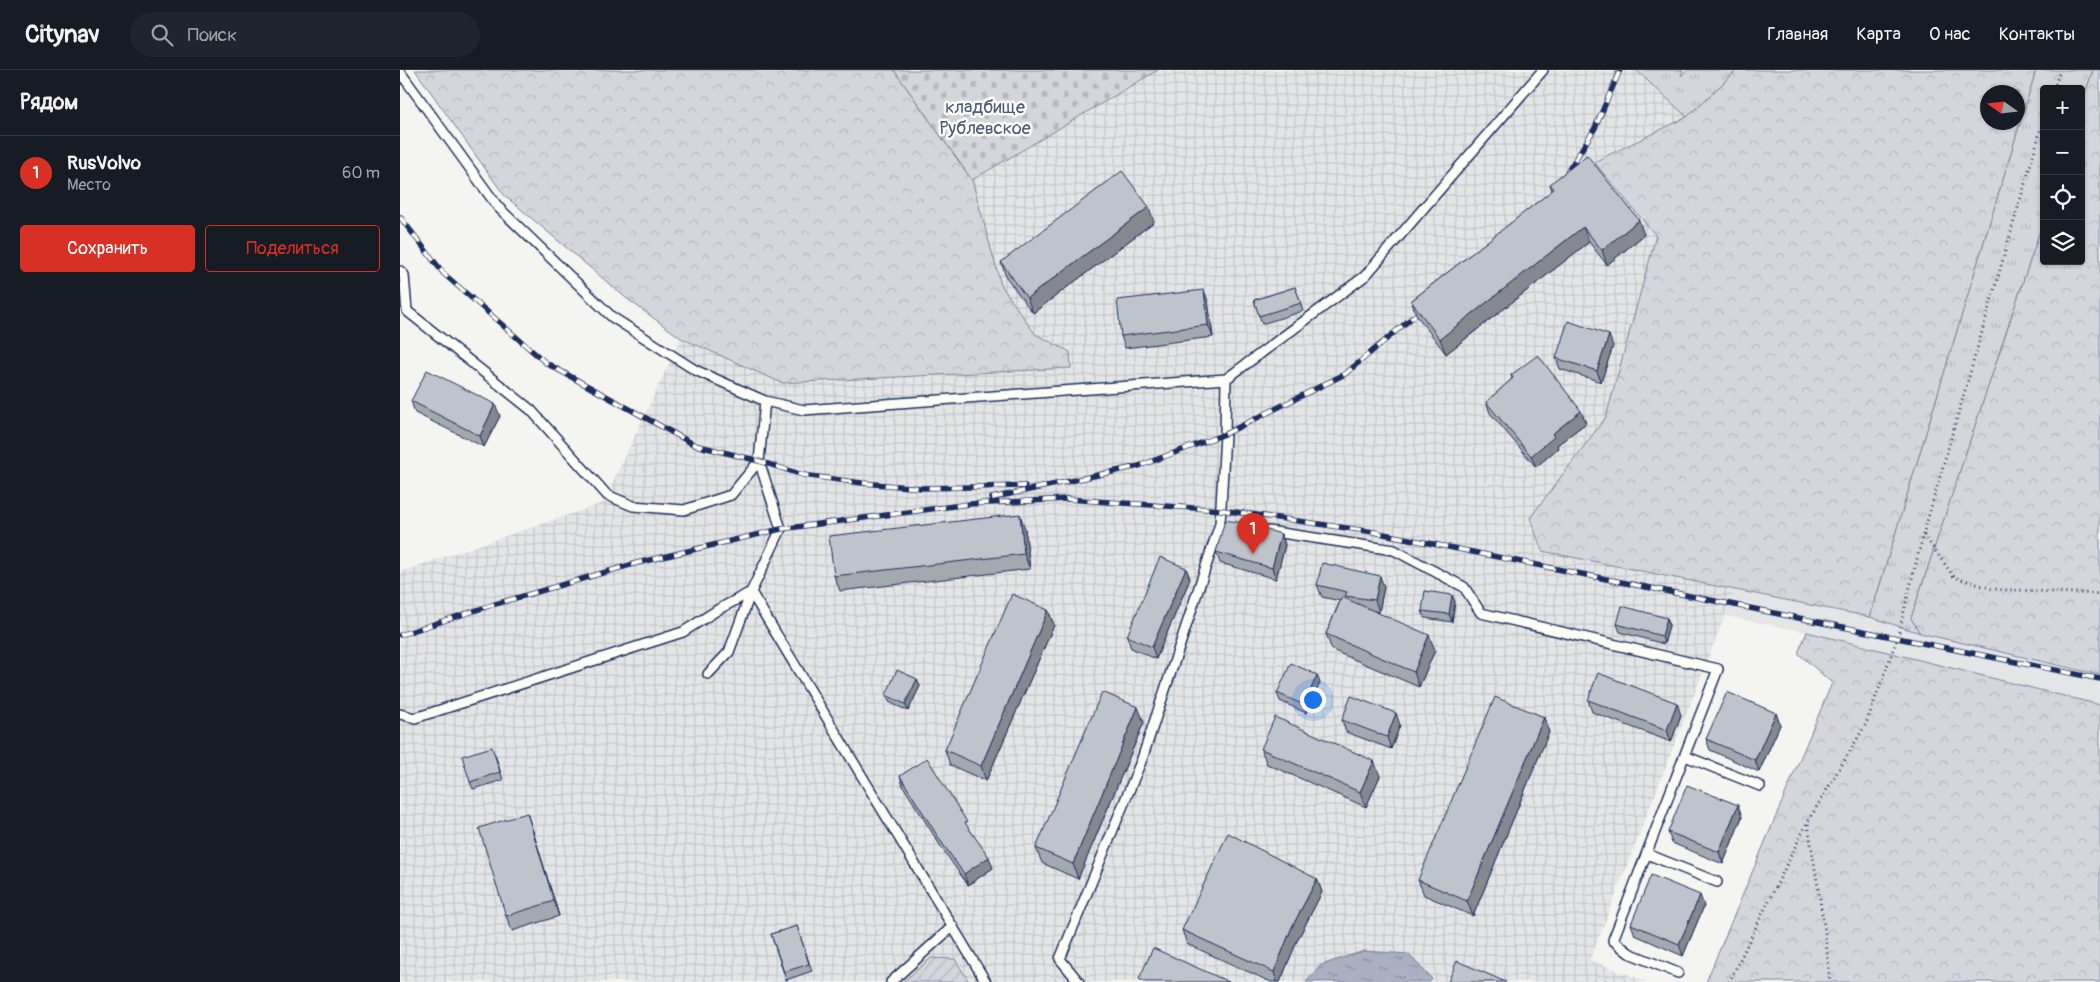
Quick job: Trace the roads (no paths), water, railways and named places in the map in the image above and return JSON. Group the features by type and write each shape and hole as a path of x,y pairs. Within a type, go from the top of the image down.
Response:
{"lane":[{"path":"400,72 498,207 612,317 695,370 765,401 804,410 1226,379 1365,276 1543,70"},
{"path":"400,271 404,275 407,311 530,410 607,495 633,506 684,510 731,495 759,461"},
{"path":"1080,982 1060,959 1142,760 1225,524 1226,379"},
{"path":"708,674 729,652 751,592 781,529 759,461 765,401"},
{"path":"1256,529 1394,550 1464,587 1482,613 1718,669 1613,940 1629,953 1678,973"},
{"path":"400,714 414,718 683,632 719,609 751,592"},
{"path":"751,592 986,982"},
{"path":"1684,756 1760,786"},
{"path":"1647,854 1717,882"},
{"path":"891,982 953,926"}],"water":[{"path":"1364,951 1408,954 1432,979 1430,982 1306,982 1321,965"}],"railway":[{"path":"1563,179 1595,128 1620,70"},
{"path":"400,217 444,274 546,363 695,445 759,461 803,475 862,483 922,488 1025,486"},
{"path":"992,498 1139,466 1225,434 1345,374 1426,306"},
{"path":"400,635 492,605 637,563 781,529 969,504 1067,499 1222,510 1374,532 2100,679"}],"place":[{"name":"RusVolvo","path":"1253,554"}],"park label":[{"name":"кладбище Рублевское","path":"985,117"}]}
